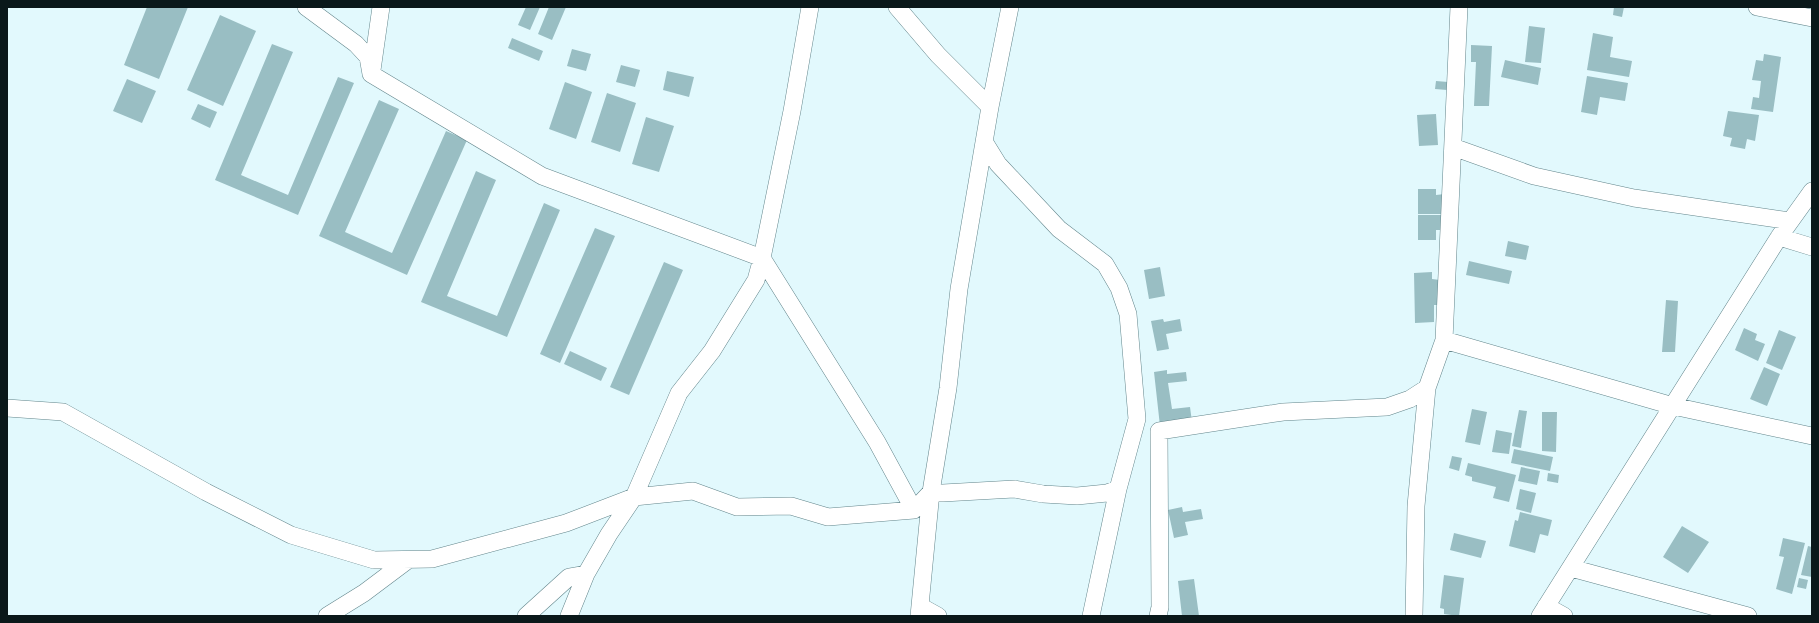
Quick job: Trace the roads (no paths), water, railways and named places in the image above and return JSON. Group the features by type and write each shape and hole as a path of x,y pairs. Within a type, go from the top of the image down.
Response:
{"street":[{"path":"306,7 356,44 368,57 371,74 542,176 762,258 877,442 914,510"},
{"path":"371,74 381,7"},
{"path":"569,616 586,574 609,534 634,497 679,393 712,351 756,280 762,258 792,111 810,7"},
{"path":"897,7 938,55 990,107"},
{"path":"938,616 920,611 932,492 948,388 959,289 990,107 1010,7"},
{"path":"1414,616 1416,506 1427,388 1444,340 1459,7"},
{"path":"1757,7 1812,18"},
{"path":"985,143 998,164 1059,229 1105,264 1119,288 1128,314 1136,419 1118,489 1090,616"},
{"path":"1453,147 1534,176 1626,197 1790,221"},
{"path":"1564,616 1543,611 1779,237 1812,191"},
{"path":"1779,237 1812,247"},
{"path":"1444,340 1673,406 1812,436"},
{"path":"1136,419 1158,431 1283,412 1387,407 1410,398 1427,388"},
{"path":"7,408 63,412 206,492 291,535 374,560 432,559 566,523 634,497 693,491 737,507 792,506 828,517 914,510 932,492"},
{"path":"1158,431 1160,607 1158,616"},
{"path":"932,492 943,493 1014,489 1043,494 1077,496 1107,493 1118,489"},
{"path":"327,616 364,593 408,560"},
{"path":"1571,568 1748,616"},
{"path":"526,616 569,577 586,574"}]}
